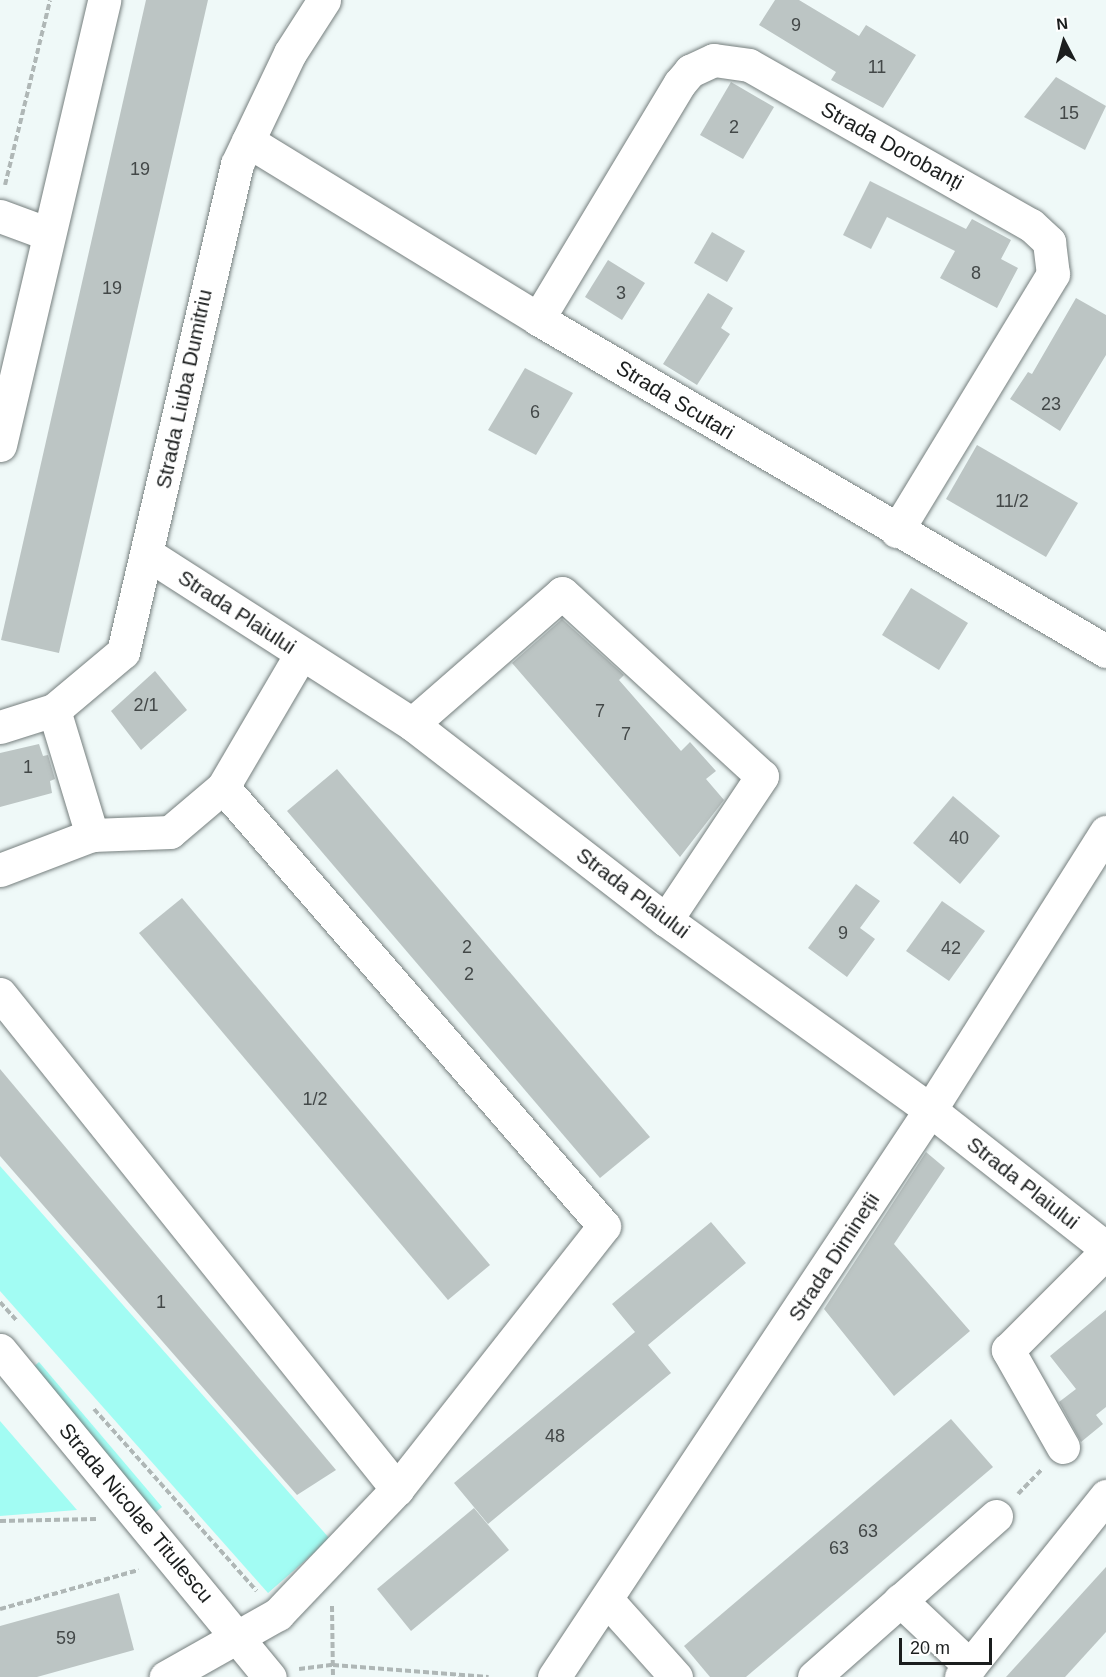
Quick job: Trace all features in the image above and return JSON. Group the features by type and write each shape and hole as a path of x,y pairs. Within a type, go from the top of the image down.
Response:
{"street":[{"path":"0,445 46,233 104,0"},
{"name":"Strada Liuba Dumitriu","path":"0,727 54,710 123,652 149,555 213,254 237,164 290,53 324,0"},
{"name":"Strada Dorobanți","path":"538,319 680,83 690,71 714,60 749,66 1031,225 1049,242 1053,274 897,531"},
{"name":"Strada Scutari","path":"248,141 538,319 897,531 1106,651"},
{"path":"1,205 46,233"},
{"name":"Strada Plaiului","path":"149,555 412,724 666,920 930,1110 1106,1248"},
{"path":"412,724 562,593 762,776 666,920"},
{"path":"0,870 92,835 170,832 223,788 301,654"},
{"path":"54,710 92,835"},
{"path":"166,1677 278,1614 397,1489 604,1226 223,788"},
{"name":"Strada Dimineții","path":"555,1677 608,1602 930,1110 1106,832"},
{"path":"0,994 397,1489"},
{"path":"1063,1447 1008,1350 1106,1252"},
{"name":"Strada Nicolae Titulescu","path":"10,1338 268,1674"},
{"path":"900,1600 965,1672 1106,1496"},
{"path":"814,1677 996,1516"},
{"path":"608,1602 676,1677"}],"path":[{"path":"1,205 50,0"},
{"path":"0,1302 10,1338"},
{"path":"88,1402 278,1614"},
{"path":"996,1516 1063,1447"},
{"path":"0,1521 103,1518"},
{"path":"330,1559 333,1677"},
{"path":"0,1609 143,1569"},
{"path":"268,1674 333,1665 489,1677"}],"shaded area":[{"path":"0,1166 330,1539 268,1593 0,1291"},
{"path":"39,1362 162,1507 155,1513 32,1368"},
{"path":"0,1421 77,1510 0,1516"}],"building":[{"path":"146,0 208,0 59,653 1,640"},
{"path":"775,0 799,0 859,36 866,25 916,55 883,108 831,80 836,72 759,25"},
{"path":"1056,77 1106,106 1085,150 1024,117"},
{"path":"731,82 774,107 743,159 700,135"},
{"path":"870,181 966,229 972,219 1011,240 1001,259 1018,268 997,308 940,278 955,251 887,217 871,249 843,235"},
{"path":"712,232 745,251 727,282 694,263"},
{"path":"608,260 645,283 622,320 585,297"},
{"path":"708,293 733,308 721,328 730,334 697,385 663,364"},
{"path":"1076,298 1106,315 1106,355 1060,431 1010,399 1028,372 1032,374"},
{"path":"525,368 573,393 536,455 488,430"},
{"path":"977,445 1078,503 1046,557 946,499"},
{"path":"911,588 968,623 939,670 882,635"},
{"path":"562,619 624,675 619,680 681,751 690,742 716,771 706,779 724,800 680,857 512,663"},
{"path":"155,671 187,710 141,750 111,711"},
{"path":"39,744 43,756 48,755 55,779 50,781 52,793 0,807 0,753"},
{"path":"337,769 650,1137 600,1178 287,811"},
{"path":"953,796 1000,836 960,884 913,843"},
{"path":"856,884 880,901 860,928 875,939 847,977 808,948"},
{"path":"182,898 490,1265 448,1300 139,933"},
{"path":"942,901 985,931 949,981 906,951"},
{"path":"0,1069 336,1470 297,1495 0,1156"},
{"path":"926,1152 945,1168 894,1244 970,1331 894,1396 824,1309"},
{"path":"711,1222 746,1263 648,1345 671,1373 488,1524 454,1483 635,1332 612,1304"},
{"path":"1106,1310 1106,1407 1096,1415 1103,1424 1081,1442 1059,1402 1076,1389 1050,1356"},
{"path":"951,1419 993,1467 746,1677 710,1677 684,1646"},
{"path":"474,1508 509,1550 411,1631 377,1589"},
{"path":"1106,1567 1106,1632 1065,1677 1006,1677"},
{"path":"119,1593 134,1650 37,1677 0,1677 0,1626"}]}
